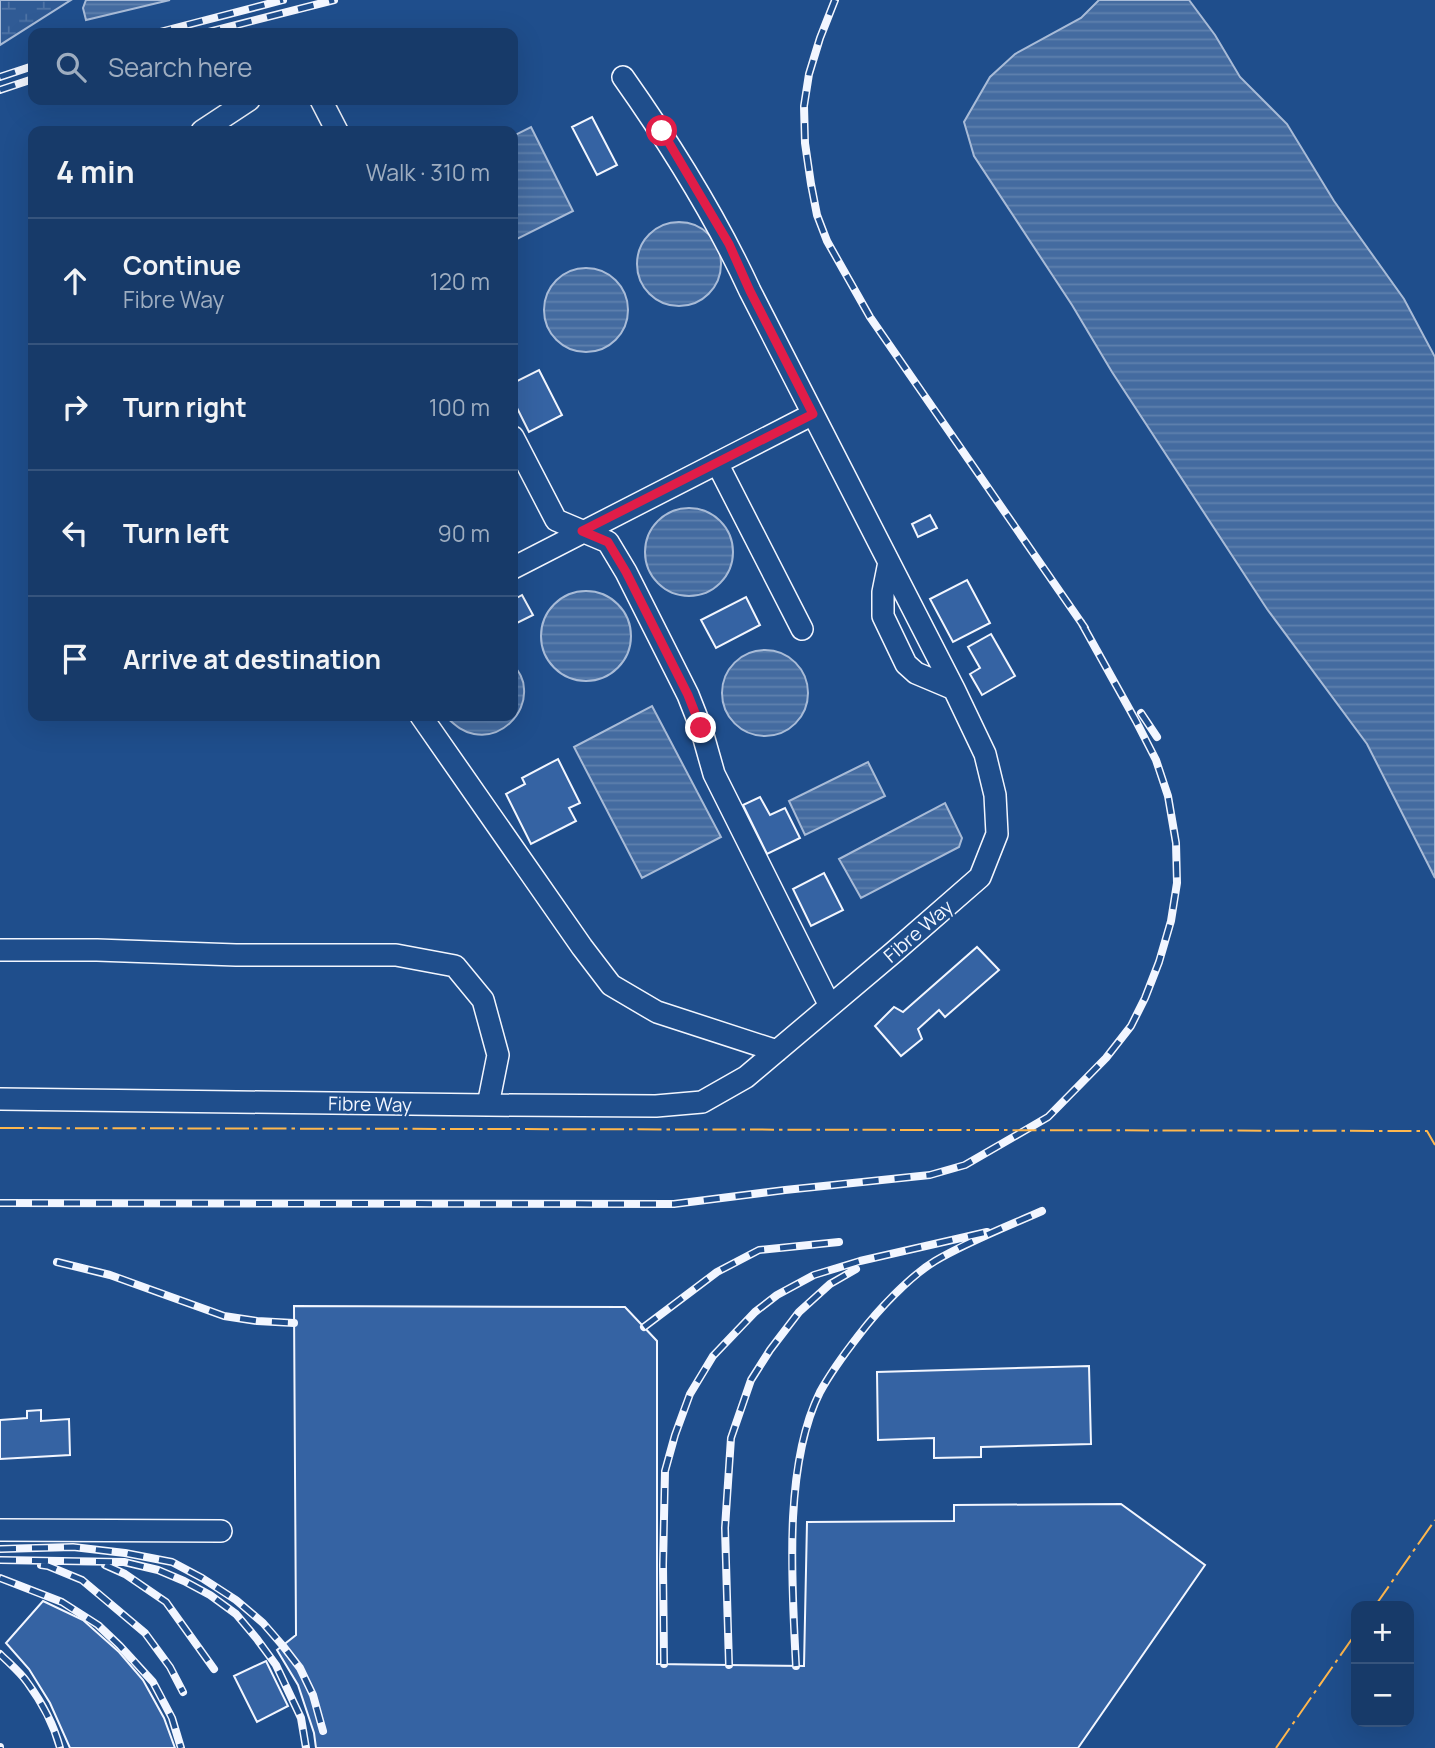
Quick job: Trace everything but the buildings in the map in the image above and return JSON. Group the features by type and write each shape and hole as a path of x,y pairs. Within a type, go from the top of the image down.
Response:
{"lane":[{"name":"Fibre Way","path":"0,1098 656,1106 702,1102 746,1077 980,877 997,834 995,795 985,754 750,291 729,244 662,131 623,77"},
{"path":"210,126 241,105"},
{"path":"324,105 334,126"},
{"path":"518,565 813,414"},
{"path":"518,448 556,520 608,542 626,572 688,695 714,774 830,1006"},
{"path":"717,463 802,629"},
{"path":"889,562 883,592 883,616 906,664 916,673 954,689"},
{"path":"424,721 611,985 657,1012 777,1051"},
{"path":"0,950 396,955 455,966 483,1000 498,1055 488,1105"},
{"path":"0,1530 221,1531"}],"green space":[{"path":"0,0 71,0 0,45"}],"shaded area":[{"path":"86,0 170,0 86,20 83,8"},
{"path":"1099,0 1189,0 1215,35 1240,77 1287,124 1334,201 1404,299 1435,357 1435,878 1367,744 1267,609 974,156 964,122 990,77 1015,54 1081,18"},
{"path":"531,127 573,211 518,238 518,134"},
{"path":"679,222 695,225 709,234 718,248 721,264 718,280 709,294 695,303 679,306 663,303 649,294 640,280 637,264 640,248 649,234 663,225"},
{"path":"586,268 602,271 616,280 625,294 628,310 625,326 616,340 602,349 586,352 570,349 556,340 547,326 544,310 547,294 556,280 570,271"},
{"path":"689,508 706,512 720,521 729,535 733,552 729,569 720,583 706,592 689,596 672,592 658,583 649,569 645,552 649,535 658,521 672,512"},
{"path":"586,591 603,594 618,604 628,619 631,636 628,653 618,668 603,678 586,681 569,678 554,668 544,653 541,636 544,619 554,604 569,594"},
{"path":"757,650 773,650 796,662 805,676 808,693 805,710 796,724 773,736 757,736 741,729 729,717 722,701 722,685 729,669 741,657"},
{"path":"518,672 524,689 518,713"},
{"path":"652,706 721,837 642,878 574,747"},
{"path":"451,721 512,721 502,729 484,735 462,730"},
{"path":"868,762 885,796 805,835 789,801"},
{"path":"945,803 962,838 959,847 861,898 839,859"}],"railway":[{"path":"175,28 283,0"},
{"path":"225,28 334,0"},
{"path":"835,0 809,74 804,106 805,143 811,184 817,215 827,241 870,317 1085,628"},
{"path":"0,77 28,68"},
{"path":"0,90 28,81"},
{"path":"0,1203 674,1204 930,1175 965,1165 1048,1117 1106,1058 1131,1026 1145,998 1171,921 1177,883 1176,843 1168,796 1156,760 1081,622"},
{"path":"1141,713 1157,737"},
{"path":"796,1666 792,1563 795,1490 808,1422 820,1392 867,1325 915,1276 961,1247 1042,1211"},
{"path":"664,1664 665,1471 690,1394 713,1356 755,1312 777,1295 814,1275 860,1261 987,1232"},
{"path":"644,1327 717,1272 759,1250 839,1242"},
{"path":"57,1262 110,1275 224,1316 294,1323"},
{"path":"729,1665 725,1528 731,1438 751,1380 770,1350 799,1312 830,1284 856,1269"},
{"path":"0,1549 73,1547 125,1553 172,1562 202,1578 236,1600 263,1623 283,1646 300,1668 313,1695 323,1731"},
{"path":"0,1560 124,1562 158,1570 210,1595 236,1614 276,1665 301,1718 306,1748"},
{"path":"41,1565 82,1580 145,1633 170,1667 183,1692"},
{"path":"105,1565 125,1574 166,1602 214,1669"},
{"path":"0,1578 62,1602 98,1625 153,1682 172,1718 181,1748"},
{"path":"0,1654 21,1675 37,1697 51,1722 60,1748"}],"power":[{"path":"0,1128 1427,1131 1435,1145"},
{"path":"1378,1601 1435,1520"},
{"path":"1276,1748 1351,1640"}],"route":[{"path":"662,131 729,244 813,414 582,531 608,542 688,695 701,728"}]}
